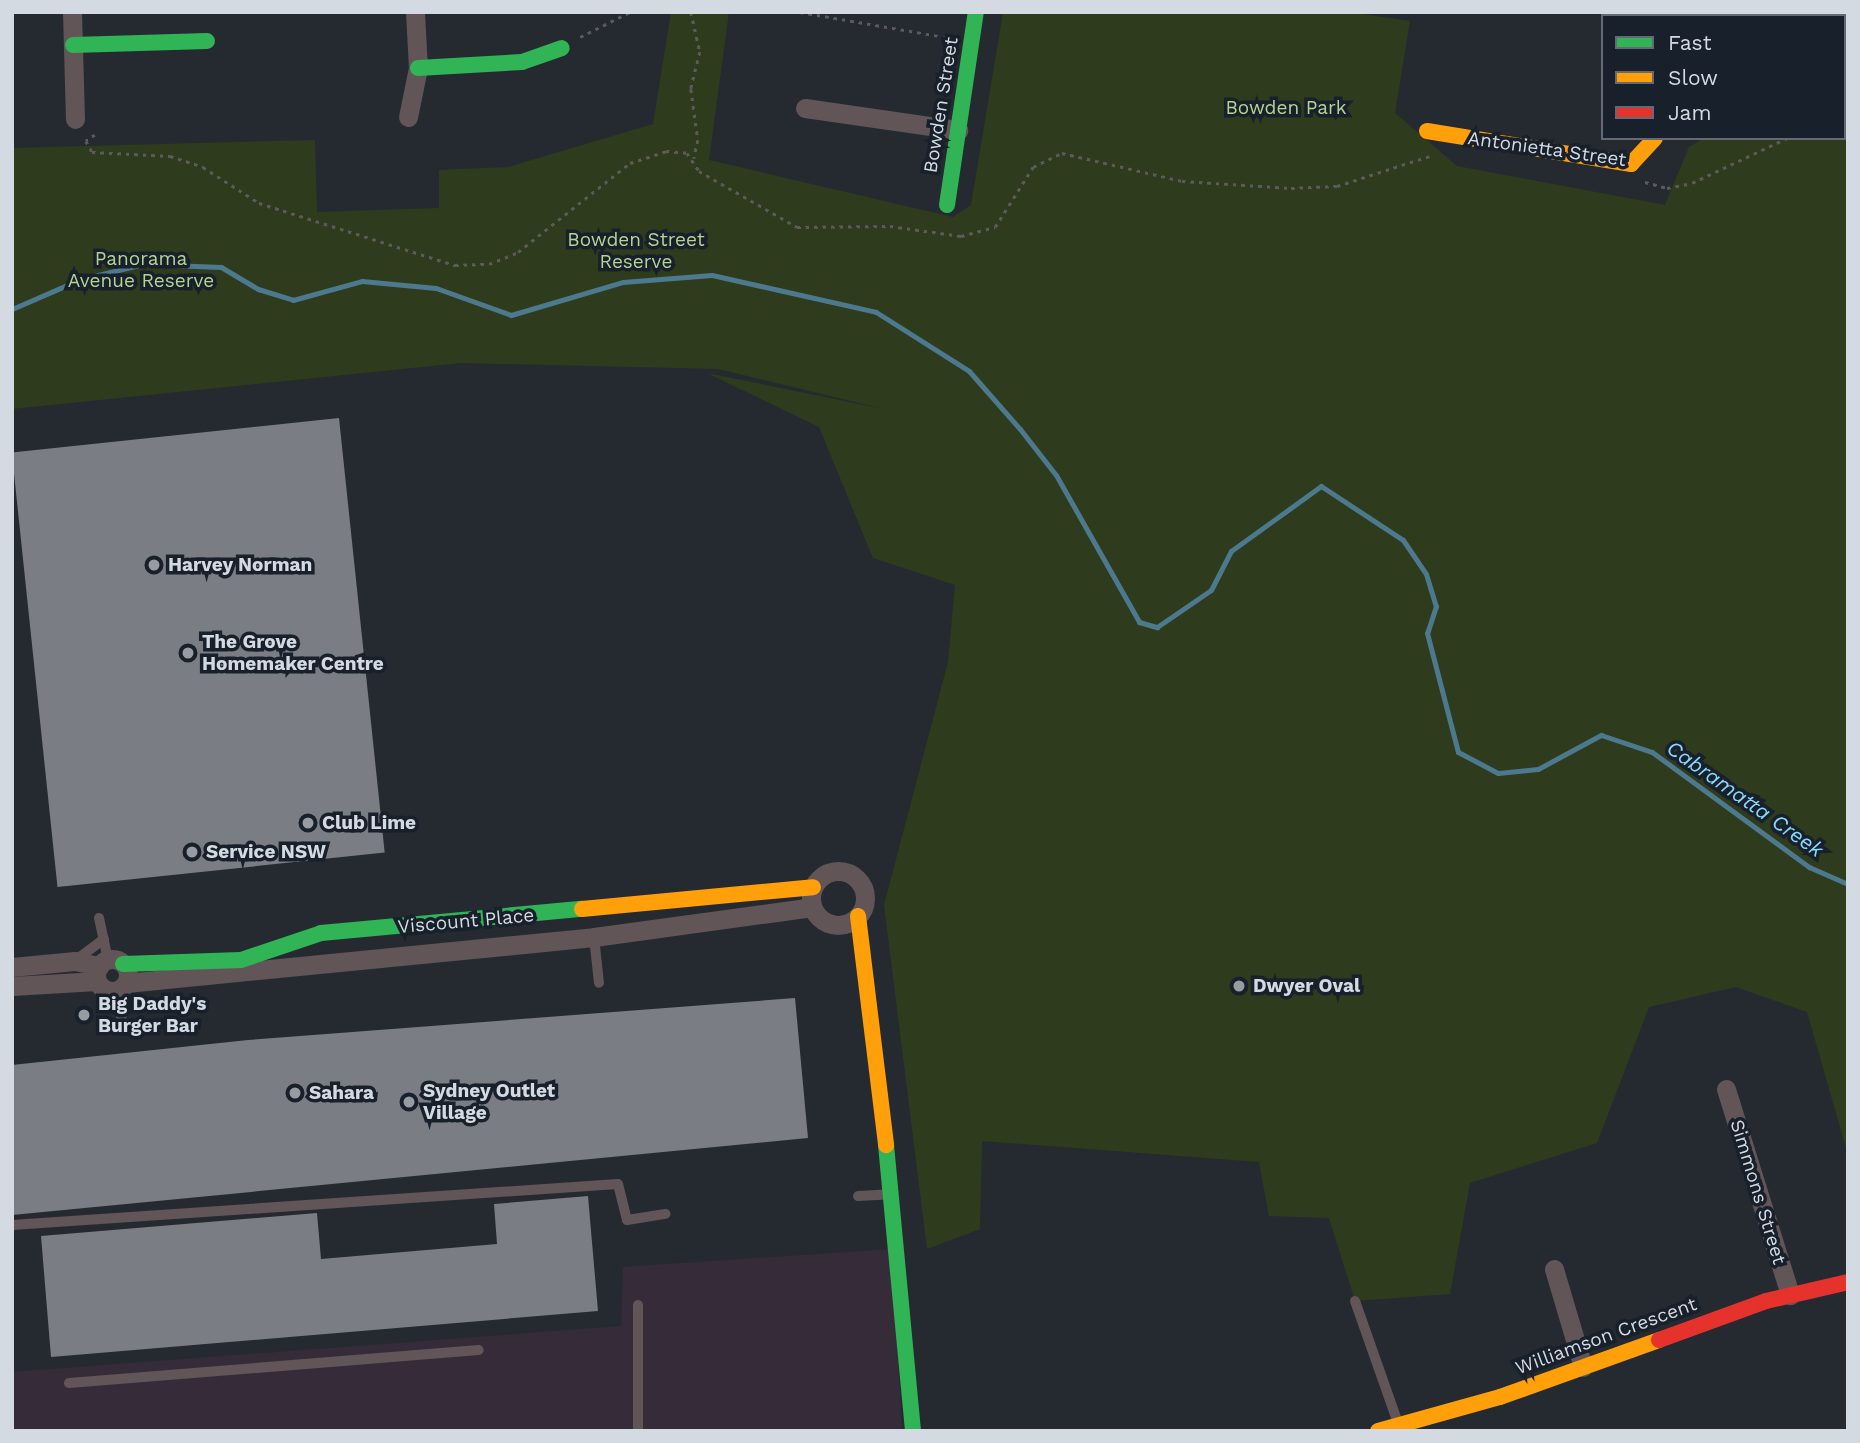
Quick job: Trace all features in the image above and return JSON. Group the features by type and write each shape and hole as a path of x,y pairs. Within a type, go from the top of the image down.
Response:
{"street":[{"path":"72,12 75,119"},
{"path":"408,117 418,68 415,12"},
{"name":"Bowden Street","path":"947,205 976,12"},
{"path":"73,45 207,41"},
{"path":"418,68 522,62 562,48"},
{"path":"805,108 958,130"},
{"name":"Antonietta Street","path":"1427,131 1631,164 1654,147 1655,140"},
{"path":"858,916 833,925 812,907 813,887 834,871 852,875 865,898 858,916 904,1289 913,1431"},
{"name":"Viscount Place","path":"13,986 241,960 321,933 813,887"},
{"name":"Viscount Place","path":"12,967 75,961 112,974 594,937 812,907"},
{"name":"Simmons Street","path":"1726,1089 1790,1295"},
{"path":"1553,1269 1583,1367"},
{"name":"Williamson Crescent","path":"1378,1431 1583,1367 1790,1295 1848,1282"}],"lane":[{"path":"99,918 122,1024"},
{"path":"594,937 599,983"},
{"path":"75,961 104,939"},
{"path":"12,1225 618,1184 627,1220 666,1214"},
{"path":"858,1196 892,1194"},
{"path":"1355,1301 1398,1425"},
{"path":"638,1305 638,1431"},
{"path":"69,1383 479,1350"}],"path":[{"path":"562,48 630,12"},
{"path":"691,12 700,52 691,89 698,140 694,159 699,171 797,227 890,226 961,236 995,227 1033,167 1062,153 1182,181 1290,188 1386,174 1437,153"},
{"path":"800,12 826,14 950,38"},
{"path":"95,135 86,141 92,152 170,156 202,167 259,203 455,265 489,264 518,252 644,156 666,151 694,159"}],"shaded area":[{"path":"892,1249 902,1431 12,1431 12,1372 621,1326 623,1267"}],"green space":[{"path":"671,12 729,12 709,160 953,217 971,205 1003,12 1349,12 1410,21 1395,113 1457,166 1665,205 1689,147 1701,140 1846,140 1848,68 1848,1155 1807,1012 1736,987 1649,1007 1597,1143 1470,1183 1450,1294 1355,1301 1329,1218 1269,1216 1259,1162 982,1141 980,1229 927,1249 884,905 948,662 955,585 873,558 819,427 707,373 884,409 718,369 461,363 12,409 12,148 315,140 317,212 439,208 439,170 508,167 653,124"}],"building":[{"name":"The Grove Homemaker Centre","path":"339,418 385,853 57,887 12,452"},
{"name":"Sydney Outlet Village","path":"795,998 808,1138 12,1215 12,1065 248,1040"},
{"path":"588,1196 598,1311 51,1357 41,1236 317,1213 321,1259 497,1244 494,1204"}],"waterway":[{"name":"Cabramatta Creek","path":"12,309 81,279 144,264 221,267 258,289 293,300 362,281 436,288 511,315 623,282 712,275 876,312 969,371 1020,429 1056,475 1139,622 1157,627 1211,590 1231,551 1321,486 1403,540 1426,574 1436,606 1427,633 1458,752 1498,773 1538,769 1601,735 1652,752 1809,867 1848,884"}],"traffic: fast":[{"path":"947,205 976,12"},
{"path":"73,45 207,41"},
{"path":"418,68 522,62 562,48"},
{"path":"123,964 241,960 321,933 582,909"},
{"path":"886,1145 913,1431"}],"traffic: slow":[{"path":"1427,131 1631,164 1653,140"},
{"path":"582,909 813,887"},
{"path":"858,916 886,1145"},
{"path":"1378,1431 1500,1397 1659,1340"}],"traffic: jam":[{"path":"1659,1340 1766,1301 1848,1282"}],"place":[{"name":"Harvey Norman","path":"154,565"},
{"name":"The Grove Homemaker Centre","path":"188,653"},
{"name":"Club Lime","path":"308,823"},
{"name":"Service NSW","path":"192,852"},
{"name":"Dwyer Oval","path":"1239,986"},
{"name":"Big Daddy's Burger Bar","path":"84,1015"},
{"name":"Sahara","path":"295,1093"},
{"name":"Sydney Outlet Village","path":"409,1102"}],"park label":[{"name":"Bowden Park","path":"1286,108"},
{"name":"Bowden Street Reserve","path":"636,251"},
{"name":"Panorama Avenue Reserve","path":"141,270"}]}
